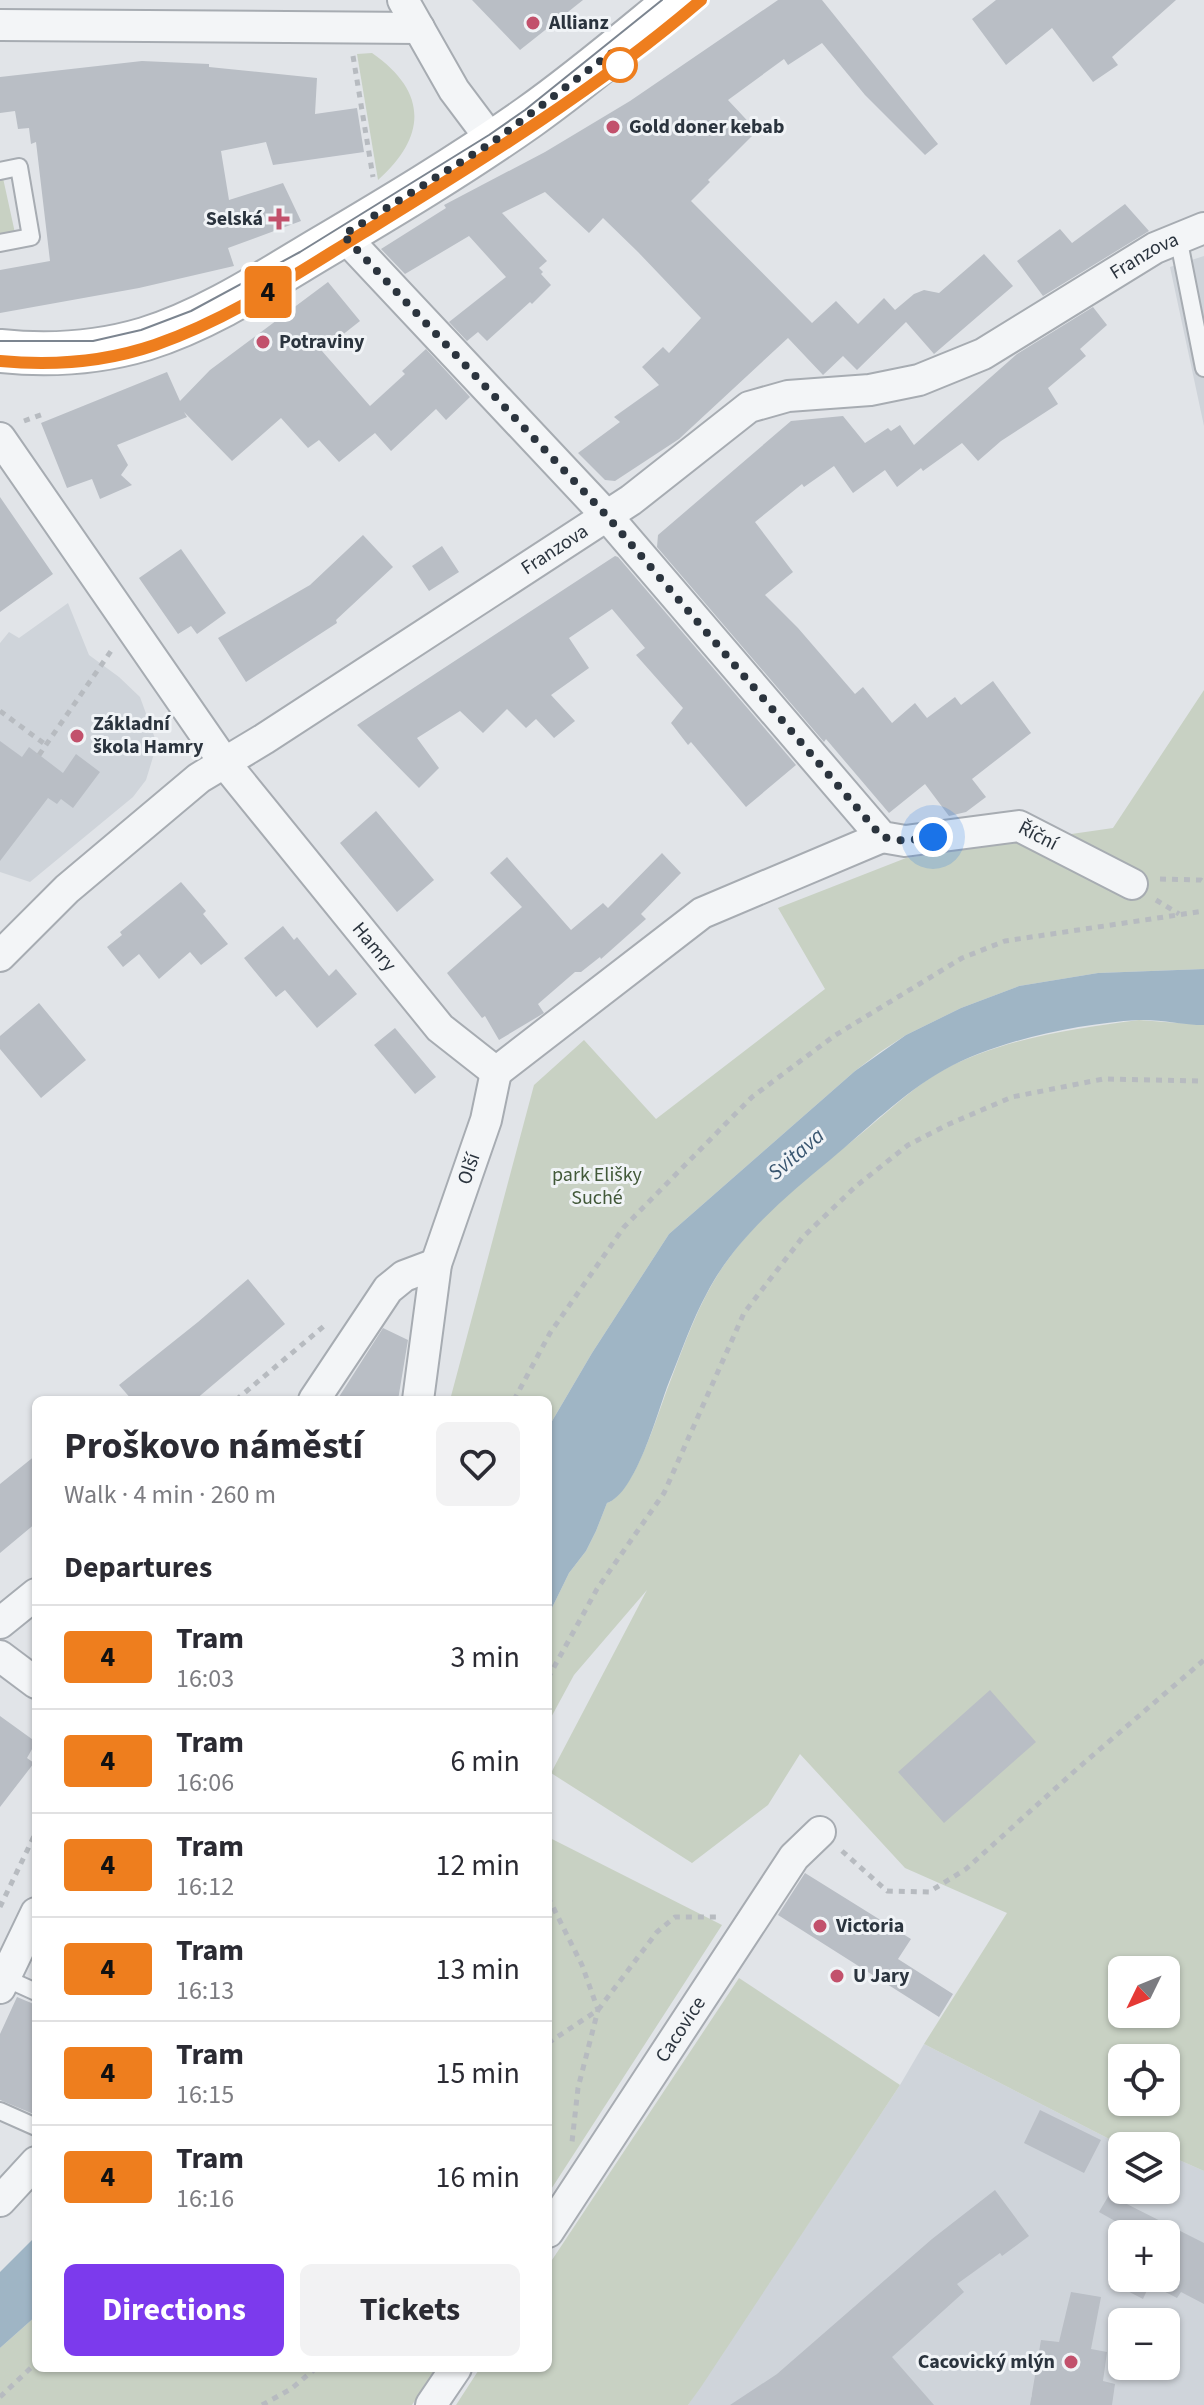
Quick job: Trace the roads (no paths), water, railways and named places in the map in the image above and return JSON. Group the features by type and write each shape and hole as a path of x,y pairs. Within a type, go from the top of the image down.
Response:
{"main road":[{"path":"0,351 26,354 91,351 145,339 243,294 493,142 544,106 677,0"}],"street":[{"path":"403,0 454,90 493,142"},
{"path":"0,25 419,28"},
{"name":"Franzova","path":"0,956 105,855 199,778 631,500 749,407 788,396 870,390 919,380 983,354 1155,248 1191,233"},
{"path":"343,235 606,515 882,837 702,913 496,1072"},
{"name":"Hamry","path":"0,438 224,762 440,1028 496,1072"},
{"name":"Říční","path":"882,837 905,841 1019,826 1132,884"},
{"name":"Olší","path":"419,1396 436,1264 486,1120 496,1072"},
{"path":"317,1396 388,1289 404,1276 436,1264"},
{"path":"0,1623 32,1597"},
{"path":"0,1656 32,1680"},
{"name":"Cacovice","path":"552,2226 794,1857 820,1832"},
{"path":"3,1983 32,1921"},
{"path":"0,2201 32,2166"},
{"path":"431,2405 453,2372"}],"lane":[{"path":"0,171 19,167 31,237 0,243"},
{"path":"1191,233 1204,368"},
{"path":"3,1983 32,1991"},
{"path":"0,2111 32,2125"}],"water":[{"name":"Svitava","path":"1204,969 1204,1025 1146,1020 1090,1025 1038,1035 965,1059 929,1079 899,1101 795,1189 746,1237 718,1273 696,1314 645,1450 627,1484 618,1496 607,1503 586,1551 569,1573 552,1608 552,1421 669,1234 855,1071 906,1035 961,1008 1019,986 1098,973"},
{"path":"32,2240 32,2320 0,2348 0,2272"}],"tram line":[{"path":"0,341 93,341 141,330 191,311 300,252 489,135 525,110 662,0"},
{"path":"0,361 59,362 98,359 136,351 183,334 236,309 494,152 579,95 701,0"},
{"name":"4","path":"0,361 31,364 97,360 154,345 257,299 500,150 610,73 701,0"}],"place":[{"name":"Allianz","path":"533,23"},
{"name":"Gold doner kebab","path":"613,127"},
{"name":"Selská","path":"279,219"},
{"name":"Potraviny","path":"263,342"},
{"name":"Základní škola Hamry","path":"77,736"},
{"name":"Victoria","path":"820,1926"},
{"name":"U Jary","path":"837,1976"},
{"name":"Cacovický mlýn","path":"1071,2362"}],"park label":[{"name":"park Elišky Suché","path":"597,1186"}]}
